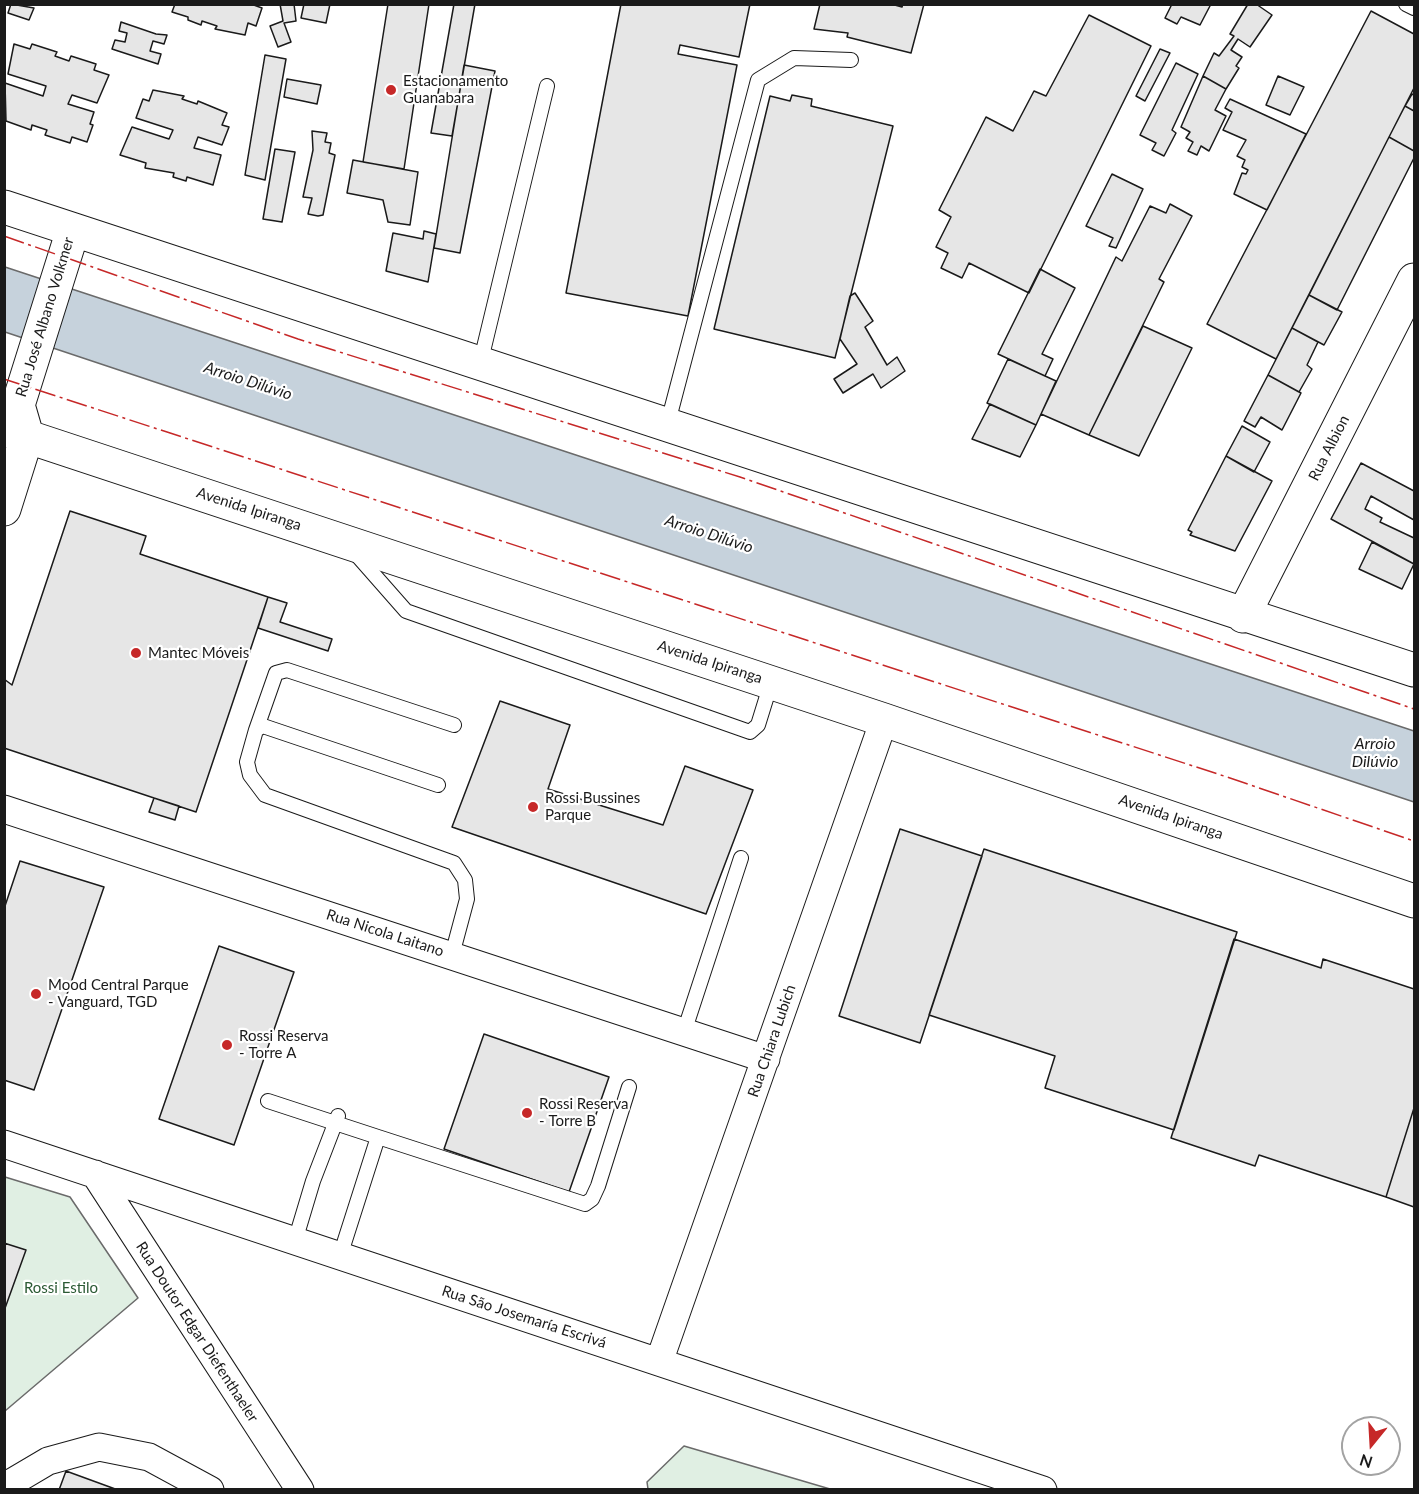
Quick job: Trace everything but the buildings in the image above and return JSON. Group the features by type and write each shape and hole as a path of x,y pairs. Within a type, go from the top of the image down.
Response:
{"main road":[{"path":"4,207 68,244 480,364 1414,670"},
{"name":"Rua José Albano Volkmer","path":"4,509 16,413 68,244"},
{"name":"Rua Albion","path":"1243,615 1414,279"},
{"name":"Avenida Ipiranga","path":"16,413 344,540 772,682 1414,901"}],"street":[{"name":"Rua Chiara Lubich","path":"659,1362 884,720"},
{"name":"Rua Nicola Laitano","path":"4,809 766,1059"},
{"name":"Rua São Josemaría Escrivá","path":"4,1144 1043,1490"},
{"name":"Rua Doutor Edgar Diefenthaeler","path":"95,1174 300,1490"},
{"path":"4,1487 48,1461 99,1447 150,1457 207,1485 210,1490"}],"lane":[{"path":"1406,4 1414,8"},
{"path":"667,426 758,80 794,57 851,60"},
{"path":"480,364 547,86"},
{"path":"344,540 406,611 750,732 758,725 772,682"},
{"path":"452,955 467,899 461,871 453,863 265,795 250,775 247,762 276,673 286,670 454,725"},
{"path":"256,730 263,726 273,728 438,785"},
{"path":"684,1032 741,858"},
{"path":"268,1101 336,1120 378,1137 585,1204 592,1199 598,1186 629,1087"},
{"path":"295,1241 313,1182 336,1120"},
{"path":"340,1256 378,1137"}],"green space":[{"name":"Rossi Estilo","path":"5,1177 70,1197 138,1298 5,1411"},
{"path":"684,1446 830,1489 648,1489 647,1482"}],"water":[{"name":"Arroio Dilúvio","path":"5,267 1414,731 1414,802 5,332"}],"power":[{"path":"4,236 298,339 740,477 1414,709"},
{"path":"4,379 1230,778 1414,841"}],"place":[{"name":"Estacionamento Guanabara","path":"391,90"},
{"name":"Mantec Móveis","path":"136,653"},
{"name":"Rossi Bussines Parque","path":"533,807"},
{"name":"Mood Central Parque - Vanguard, TGD","path":"36,994"},
{"name":"Rossi Reserva - Torre A","path":"227,1045"},
{"name":"Rossi Reserva - Torre B","path":"527,1113"}]}
